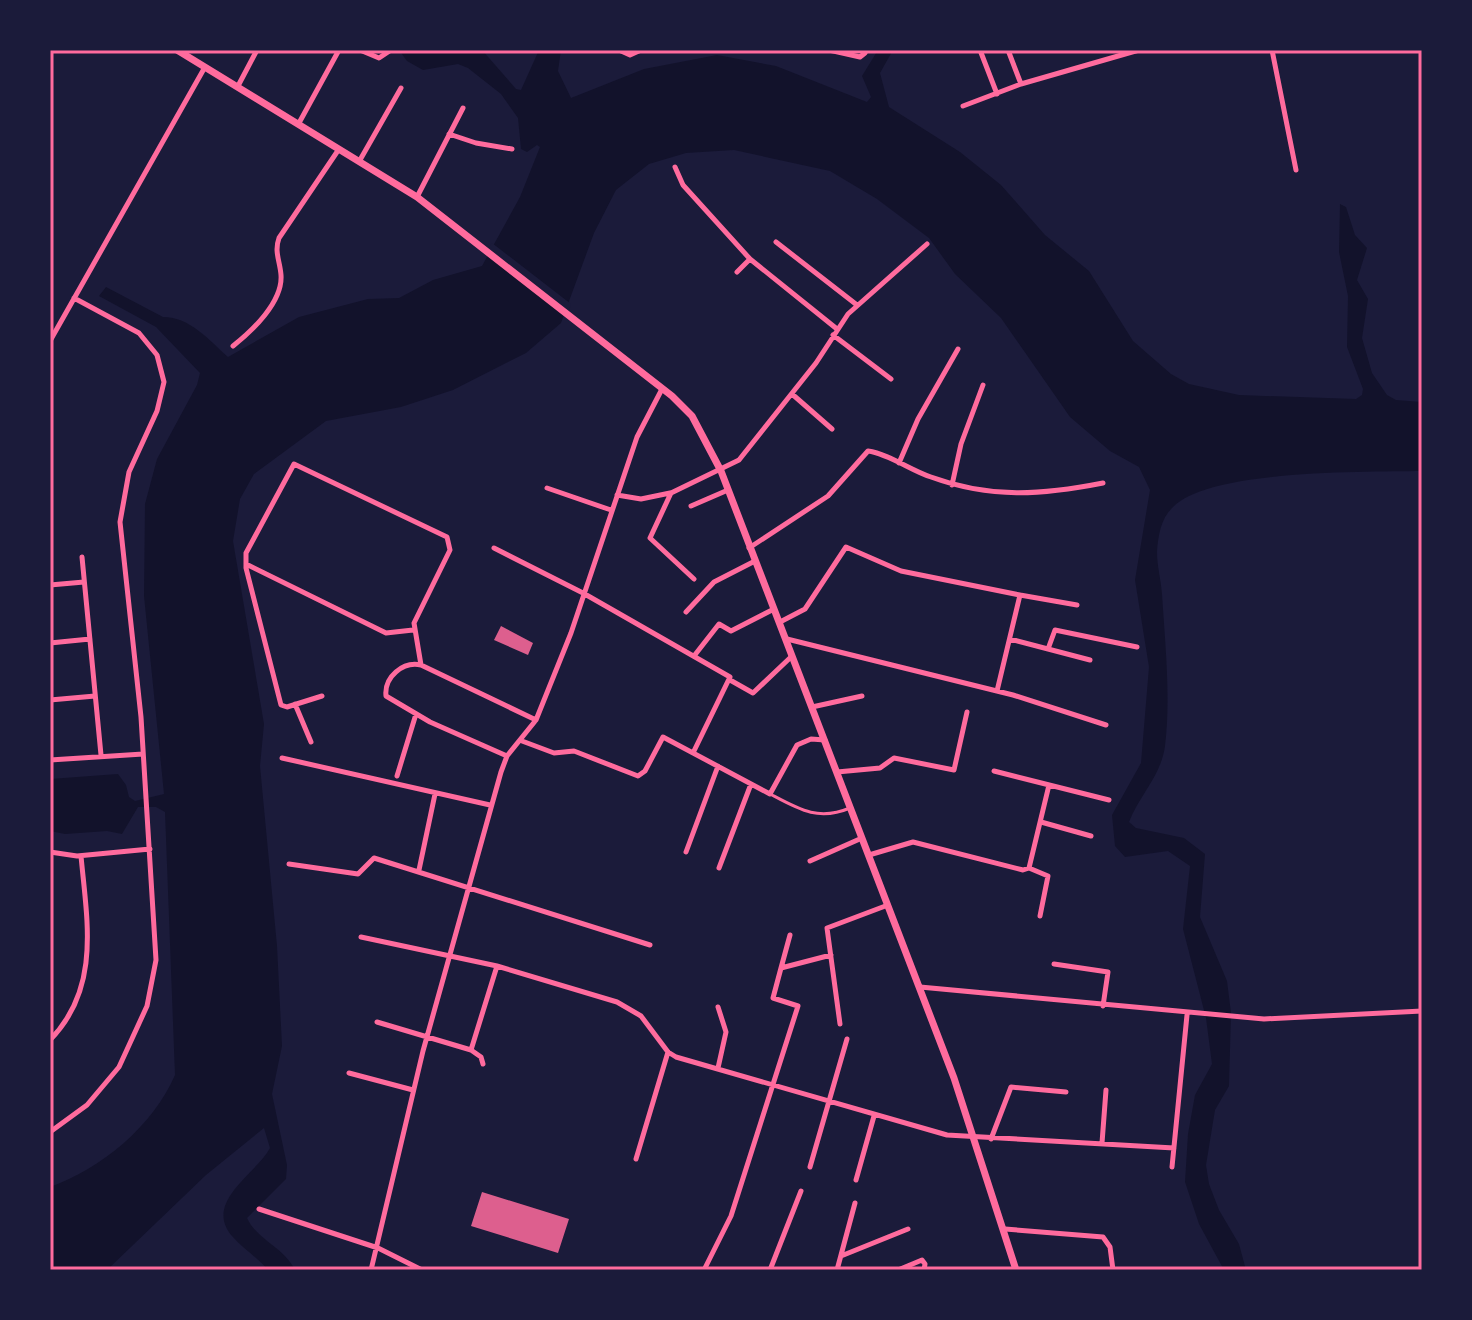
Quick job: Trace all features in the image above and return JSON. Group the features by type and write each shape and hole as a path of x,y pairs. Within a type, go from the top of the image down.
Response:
{"main road":[{"path":"181,51 417,197 662,389 692,416 721,471 889,905 975,1139 1016,1270"}],"street":[{"path":"238,86 257,50"},
{"path":"299,123 339,50"},
{"path":"360,50 379,58 391,50"},
{"path":"619,50 630,55 641,50"},
{"path":"829,50 860,57 865,53"},
{"path":"980,50 997,94"},
{"path":"1008,50 1021,84"},
{"path":"963,106 1021,84 1139,50"},
{"path":"1272,50 1296,170"},
{"path":"50,341 205,67"},
{"path":"360,160 401,88"},
{"path":"417,197 463,108"},
{"path":"449,134 476,143 512,149"},
{"path":"233,346 252,331 279,287 276,253 279,238 339,149"},
{"path":"675,167 683,185 750,259 891,379"},
{"path":"776,242 857,305"},
{"path":"617,495 641,499 671,493 721,471 752,445 857,305 927,244"},
{"path":"737,272 750,259"},
{"path":"50,1132 87,1105 119,1067 147,1006 156,960 143,754 120,540 121,507 134,457 157,411 164,382 157,355 139,333 74,298"},
{"path":"899,463 918,419 958,349"},
{"path":"952,485 961,444 983,385"},
{"path":"371,1270 413,1090 452,956 490,805 507,756 536,720 571,633 637,437 662,389"},
{"path":"792,394 832,429"},
{"path":"749,548 828,496 868,451 952,485 1021,496 1103,483"},
{"path":"322,696 287,707 279,701 246,564 246,553 294,464 447,537 450,550 413,630 421,665"},
{"path":"547,488 611,510"},
{"path":"691,506 728,490"},
{"path":"671,493 650,538 694,579"},
{"path":"494,548 583,593 727,674 730,680 753,693 792,655"},
{"path":"780,622 805,609 844,548 901,571 1077,605"},
{"path":"82,557 101,755"},
{"path":"686,612 714,582 755,561"},
{"path":"246,564 380,630 392,633 413,630"},
{"path":"50,585 84,582"},
{"path":"997,691 1020,595"},
{"path":"694,656 719,624 731,631 774,609"},
{"path":"1048,649 1053,632 1058,630 1137,647"},
{"path":"50,643 90,639"},
{"path":"787,639 997,691 1106,725"},
{"path":"1010,639 1090,660"},
{"path":"507,756 416,714 386,696 389,682 403,667 421,665 536,720"},
{"path":"693,753 730,680"},
{"path":"50,700 95,696"},
{"path":"812,707 862,696"},
{"path":"295,704 311,742"},
{"path":"837,772 880,768 894,758 954,770 967,712"},
{"path":"397,776 416,714"},
{"path":"522,741 554,753 574,751 638,776 645,771 663,737 770,794 797,745 811,739 825,740"},
{"path":"50,760 143,754"},
{"path":"282,758 490,805"},
{"path":"686,852 718,766"},
{"path":"994,771 1109,800"},
{"path":"719,868 751,784"},
{"path":"1029,868 1049,785"},
{"path":"419,870 435,794"},
{"path":"1041,822 1091,836"},
{"path":"810,861 862,838"},
{"path":"869,855 913,842 1023,870 1029,868 1048,876 1040,916"},
{"path":"50,852 81,856 150,849"},
{"path":"50,1040 75,1006 88,966 81,856"},
{"path":"289,864 358,874 374,858 650,945"},
{"path":"840,1024 827,928 889,905"},
{"path":"704,1270 731,1216 798,1006 773,998 790,935"},
{"path":"361,937 497,966 628,1007 649,1024 668,1052 935,1133 975,1139 1174,1148"},
{"path":"781,968 831,955"},
{"path":"1054,964 1108,972 1103,1006"},
{"path":"471,1050 497,966"},
{"path":"920,987 1187,1015 1294,1019 1422,1011"},
{"path":"718,1007 726,1032 718,1068"},
{"path":"1172,1167 1187,1015"},
{"path":"377,1022 471,1050 481,1057 483,1064"},
{"path":"810,1167 847,1039"},
{"path":"636,1159 668,1052"},
{"path":"349,1073 413,1090"},
{"path":"991,1139 1011,1087 1066,1092"},
{"path":"1102,1143 1106,1090"},
{"path":"856,1180 874,1116"},
{"path":"770,1270 801,1191"},
{"path":"837,1270 855,1203"},
{"path":"259,1209 378,1248 422,1270"},
{"path":"841,1256 908,1229"},
{"path":"1005,1229 1103,1237 1110,1247 1113,1270"},
{"path":"898,1270 922,1260 924,1270"}],"lane":[{"path":"770,794 815,815 827,816 850,808"}],"shaded area":[{"path":"399,50 482,50 516,89 521,90 539,50 561,50 558,71 571,98 644,69 717,55 776,66 867,102 871,97 862,76 878,50 893,50 880,73 889,107 960,152 1001,185 1045,235 1089,271 1133,341 1171,374 1189,384 1239,395 1356,399 1362,395 1363,389 1347,347 1348,296 1339,252 1340,204 1346,207 1355,235 1367,248 1357,280 1368,299 1362,338 1372,373 1387,395 1396,400 1422,402 1422,471 1254,479 1220,485 1192,495 1169,511 1161,528 1157,552 1167,670 1165,746 1155,776 1129,822 1136,828 1184,838 1205,854 1200,917 1227,981 1231,1013 1229,1086 1215,1110 1206,1165 1209,1184 1219,1210 1239,1244 1246,1270 1224,1270 1199,1224 1185,1182 1188,1134 1195,1095 1212,1064 1206,1018 1183,929 1190,866 1168,851 1125,857 1115,846 1112,815 1141,763 1149,667 1135,580 1150,490 1139,467 1110,451 1070,417 1001,318 955,274 929,238 877,199 830,171 734,150 686,153 649,164 616,190 594,233 561,323 526,353 453,390 401,407 326,421 254,474 240,499 233,541 264,724 260,766 277,946 282,1046 272,1094 287,1165 286,1179 247,1218 251,1226 284,1255 295,1270 268,1270 232,1236 225,1224 224,1212 228,1200 270,1148 264,1128 206,1175 107,1270 50,1270 50,1187 88,1169 123,1143 153,1111 175,1075 165,812 156,807 138,807 122,834 50,831 50,779 118,774 126,785 129,797 135,801 164,794 144,596 145,504 157,459 197,385 200,373 156,327 99,296 106,287 163,317 182,321 228,357 299,317 368,299 399,298 433,280 482,266 520,197 540,147 537,145 527,152 521,149 518,118 501,94 468,68 458,64 423,70 407,61"}],"pier":[{"path":"492,243 571,304 567,318 485,254"}],"building":[{"path":"501,626 533,643 528,655 494,640"},
{"path":"482,1192 569,1219 558,1253 471,1226"}]}
